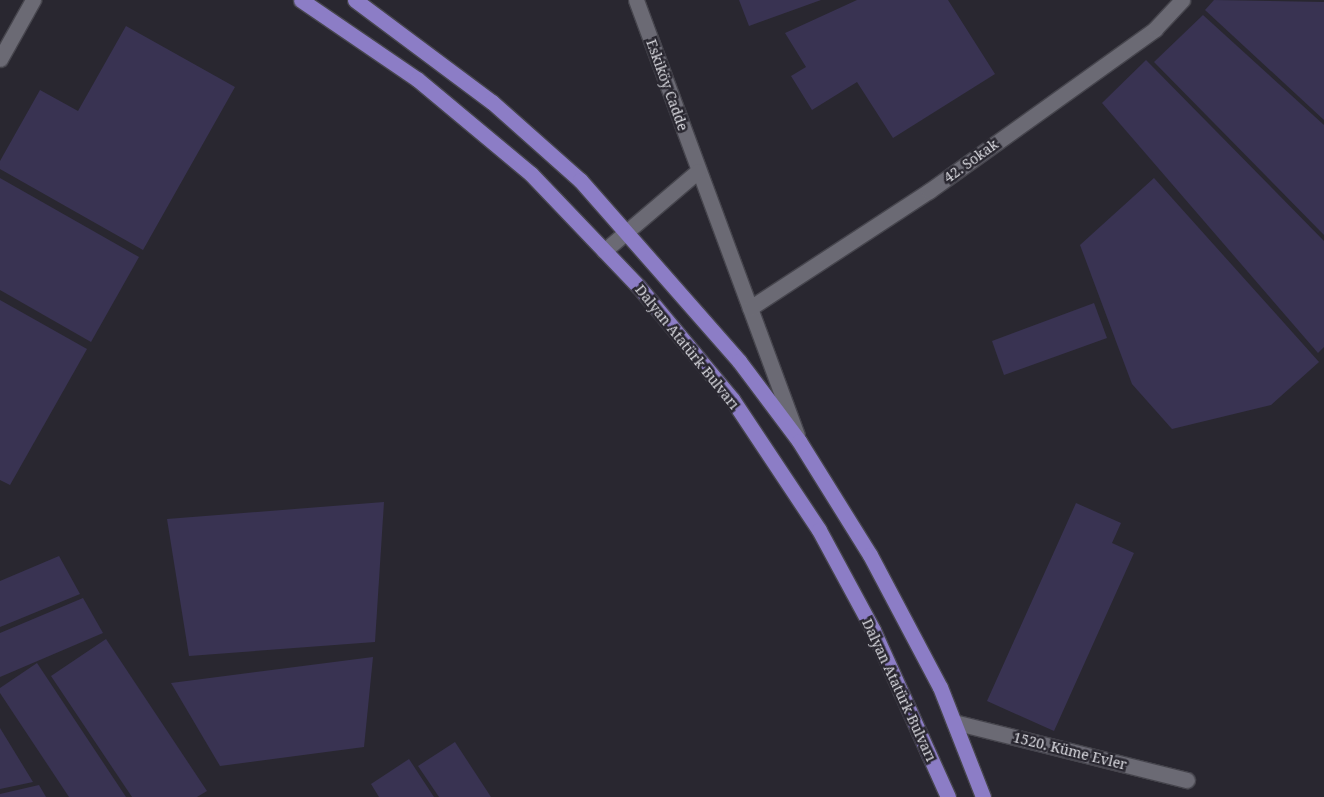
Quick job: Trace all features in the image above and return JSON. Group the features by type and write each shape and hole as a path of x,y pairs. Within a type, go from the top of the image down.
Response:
{"main road":[{"name":"Dalyan Atatürk Bulvarı","path":"301,0 417,79 531,174 604,251 732,399 819,530 873,630 948,797"},
{"name":"Dalyan Atatürk Bulvarı","path":"355,0 492,102 580,180 739,361 799,441 870,555 940,687 983,797"}],"street":[{"path":"0,59 33,0"},
{"name":"Eskiköy Cadde","path":"636,0 799,441"},
{"name":"42. Sokak","path":"750,308 937,185 1155,29 1182,0"},
{"path":"604,251 698,171"},
{"name":"1520. Küme Evler","path":"954,722 1187,780"}],"building":[{"path":"739,0 821,0 749,26"},
{"path":"857,0 948,0 995,74 893,138 857,82 812,110 791,76 806,67 785,33"},
{"path":"1214,0 1324,2 1324,120 1205,10"},
{"path":"1203,15 1324,125 1324,235 1154,62"},
{"path":"126,26 235,87 143,250 0,169 0,161 40,90 78,111"},
{"path":"1146,60 1324,241 1324,347 1318,353 1102,103"},
{"path":"0,178 139,257 91,342 0,290"},
{"path":"1154,178 1319,362 1271,405 1172,429 1132,384 1080,245"},
{"path":"0,300 87,349 10,485 0,480"},
{"path":"1094,303 1107,338 1004,375 992,341"},
{"path":"384,502 375,642 189,656 167,519"},
{"path":"1076,503 1121,523 1112,543 1134,553 1054,731 987,701"},
{"path":"59,556 80,594 0,627 0,581"},
{"path":"83,598 103,633 0,677 0,633"},
{"path":"106,639 207,791 197,797 132,797 51,676"},
{"path":"373,657 364,747 220,766 171,683"},
{"path":"37,663 126,797 69,797 0,693 0,688"},
{"path":"0,728 33,782 0,789"},
{"path":"455,742 491,797 439,797 418,766"},
{"path":"409,759 434,797 379,797 371,784"},
{"path":"39,785 46,797 0,797 0,794"}]}
